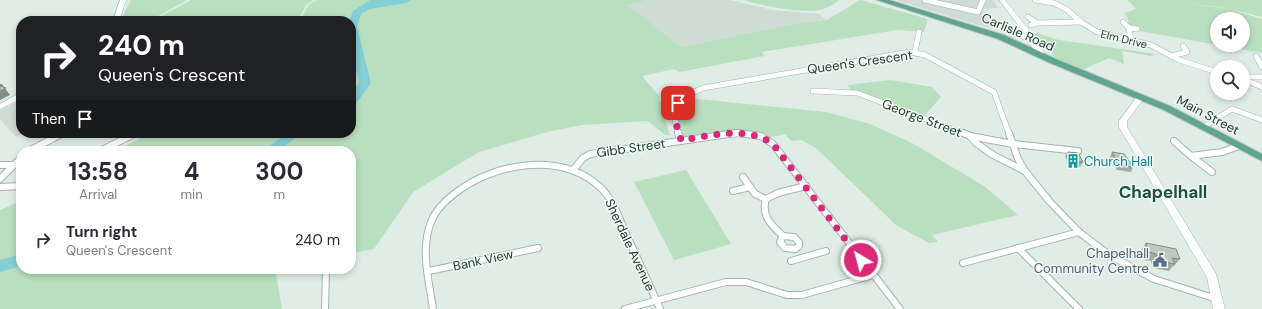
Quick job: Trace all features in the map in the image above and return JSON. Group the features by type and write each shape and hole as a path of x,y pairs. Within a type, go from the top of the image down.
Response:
{"main road":[{"name":"Carlisle Road","path":"881,0 1001,37 1141,97"},
{"name":"Main Street","path":"1141,97 1203,126 1262,158"}],"street":[{"path":"118,16 123,0"},
{"path":"925,0 978,12 983,0"},
{"path":"1002,0 1020,26 1039,48 1041,55"},
{"name":"Elm Drive","path":"1035,0 1066,8 1081,22 1097,32 1151,45 1171,56 1210,70"},
{"path":"1054,4 1060,0"},
{"path":"1028,17 1037,23"},
{"path":"1031,25 1037,23 1081,22"},
{"path":"1123,22 1129,28 1131,40"},
{"path":"1001,37 1018,31 1020,26"},
{"path":"1129,28 1137,29"},
{"path":"915,52 918,32"},
{"path":"1009,34 1023,36 1034,42"},
{"path":"1171,56 1187,52 1183,46"},
{"name":"Queen's Crescent","path":"681,140 673,113 675,107 684,98 702,88 723,83 915,52 950,67 994,92 1018,159 1025,171"},
{"path":"1256,56 1262,67"},
{"path":"1250,78 1262,77"},
{"path":"1250,81 1262,87"},
{"name":"George Street","path":"813,91 856,93 970,136 976,143 993,155 1025,171 1050,202 1079,232 1109,255 1138,272 1154,279 1218,299"},
{"path":"1141,97 1123,121 1123,127 1212,277 1219,309"},
{"path":"0,107 16,99"},
{"path":"1203,126 1232,109 1262,120"},
{"name":"Gibb Street","path":"573,170 582,158 590,154 736,133 761,136 773,144 900,309"},
{"path":"970,136 1013,144 1078,151"},
{"path":"39,146 54,138"},
{"path":"110,146 126,138"},
{"path":"1174,141 1212,172"},
{"path":"1191,156 1222,152 1239,146"},
{"path":"0,179 16,162"},
{"path":"0,165 13,165"},
{"name":"Sherdale Avenue","path":"433,309 425,244 431,221 445,202 468,182 489,172 516,166 537,165 573,170 599,186 609,196 660,309"},
{"path":"743,177 755,194 766,199"},
{"path":"0,187 16,186"},
{"path":"783,236 780,242 783,246 790,250 795,249 800,245 798,240 793,236 783,236 767,222 764,217 763,206 766,199 778,193 806,186"},
{"path":"733,191 750,187"},
{"path":"963,263 1079,232"},
{"name":"Bank View","path":"429,271 538,248"},
{"path":"1018,248 1079,309"},
{"path":"795,249 800,258"},
{"path":"791,261 826,251"},
{"path":"325,309 326,274"},
{"path":"625,309 726,282 746,282 787,295 802,295 873,275"}],"shaded area":[{"path":"647,0 730,0 772,10 819,14 827,20 798,23 681,47 627,5"},
{"path":"896,0 993,0 998,8 983,9 992,29"},
{"path":"16,102 16,137 0,119 0,110"}],"green space":[{"path":"131,0 187,0 158,16 123,16"},
{"path":"191,0 314,0 307,4 300,16 161,16"},
{"path":"317,0 647,0 628,5 681,47 798,23 827,20 860,0 928,19 924,32 897,30 762,52 764,56 679,72 674,69 642,76 659,96 659,101 667,106 665,119 670,135 665,135 648,121 582,125 547,132 479,152 413,192 374,249 356,252 356,146 125,146 141,138 356,138 356,16 303,16 309,4"},
{"path":"743,0 839,0 826,8 809,11 773,7"},
{"path":"1128,0 1262,0 1262,17 1250,14 1250,12 1242,12 1226,8 1239,12 1210,12 1210,44 1140,31 1127,23 1129,22 1125,13 1136,9","holes":["1179,3 1222,7 1226,8"]},
{"path":"1250,15 1262,19 1262,53 1250,51"},
{"path":"1036,33 1059,40 1155,54 1151,56 1122,51 1124,64 1109,58 1082,70 1057,59 1032,34"},
{"path":"891,80 932,87 941,97 924,116 852,90 847,85"},
{"path":"687,98 826,112 870,124 912,143 984,186 1018,215 932,235 938,242 929,243 896,225 816,148 801,140 791,141 785,134 767,138 753,133 683,139 676,123 677,107"},
{"path":"686,170 731,244 674,260 634,182"},
{"path":"16,203 16,274 276,274 282,309 0,309 0,210"}],"building":[{"path":"0,86 6,88 0,91"},
{"path":"1068,152 1078,153 1083,162 1072,161"},
{"path":"1112,152 1124,154 1133,167 1120,165"},
{"path":"1146,243 1176,249 1180,259 1172,258 1175,264 1158,261 1156,254 1149,252"}],"waterway":[{"path":"355,16 356,13 377,0"},
{"path":"368,6 406,0"},
{"path":"356,44 365,83 356,95"},
{"path":"276,146 288,138"},
{"path":"0,266 16,261"}],"place":[{"name":"Church Hall","path":"1073,161"},
{"name":"Chapelhall Community Centre","path":"1160,260"}],"district":[{"name":"Chapelhall","path":"1163,192"}],"route":[{"path":"678,103 673,113 681,140 745,133 761,136 773,144 861,260"}]}
